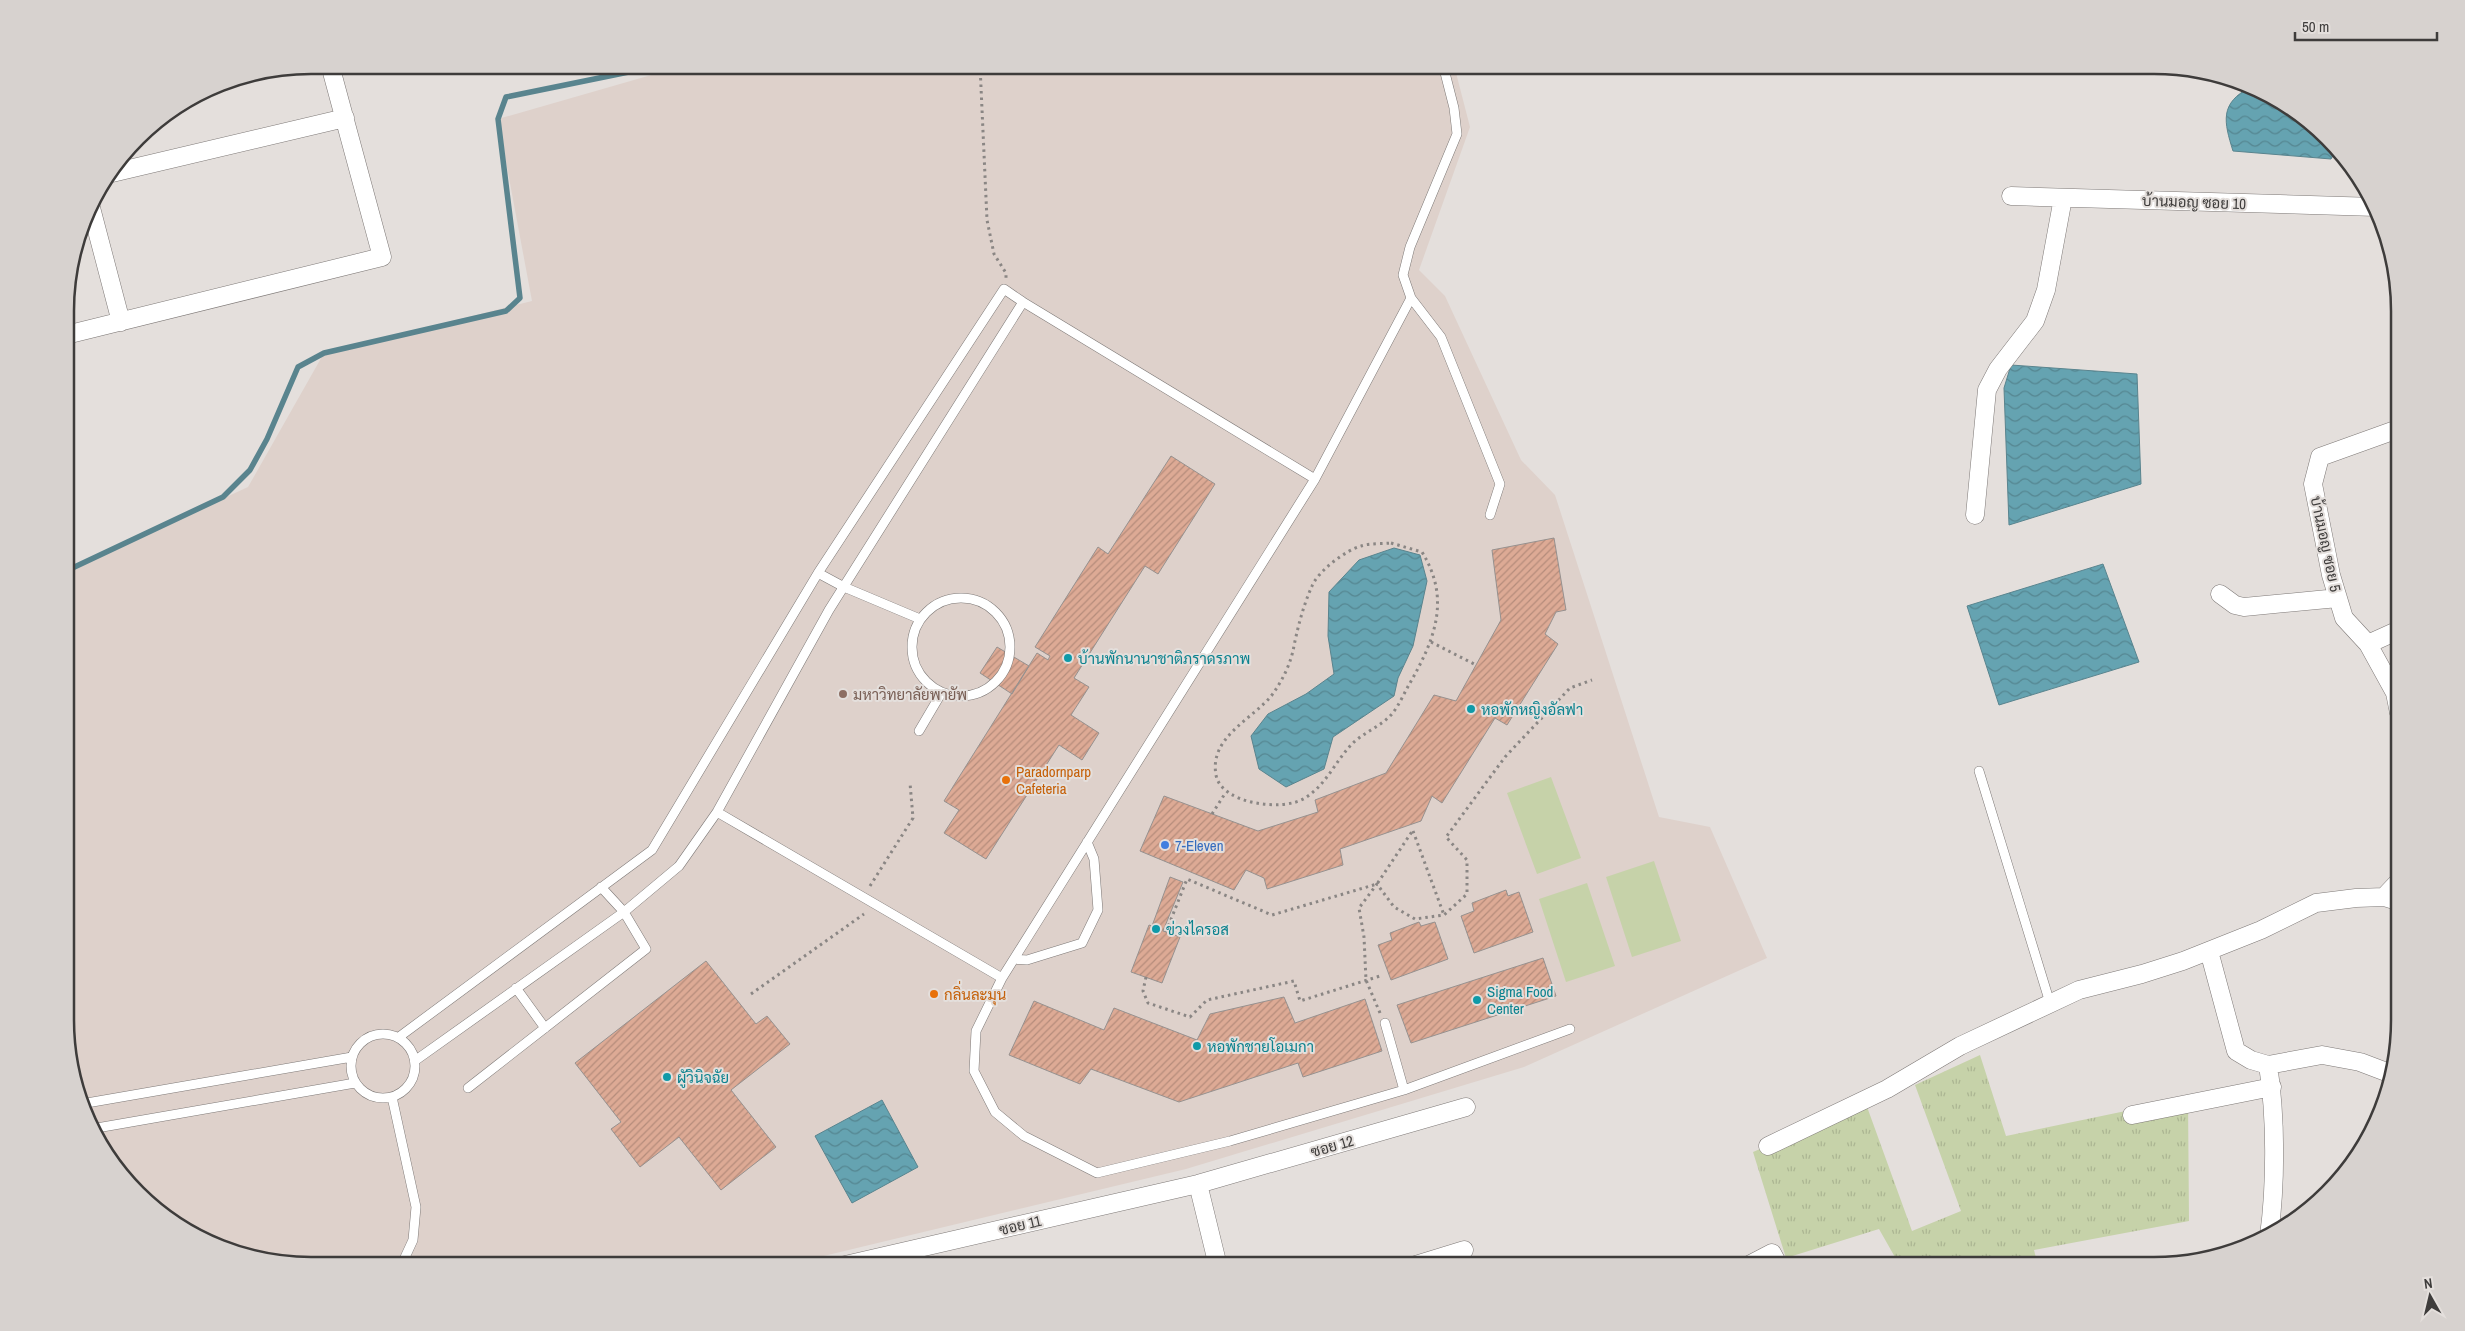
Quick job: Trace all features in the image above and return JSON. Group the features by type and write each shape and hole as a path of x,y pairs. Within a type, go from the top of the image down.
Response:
{"street":[{"path":"74,334 382,257 333,74"},
{"path":"119,171 345,118"},
{"name":"บ้านมอญ ซอย 10","path":"2011,196 2367,207"},
{"path":"1976,515 1987,390 1998,369 2035,321 2046,290 2063,198"},
{"path":"93,217 121,322"},
{"name":"บ้านมอญ ซอย 5","path":"2391,432 2320,458 2313,484 2331,575 2344,618 2368,644 2391,684"},
{"path":"2220,594 2234,605 2244,607 2338,598"},
{"path":"2368,644 2391,634"},
{"path":"1768,1146 1887,1089 1960,1046 2079,990 2142,974 2209,950 2261,930 2316,903 2356,898 2391,899"},
{"path":"2209,950 2236,1052 2251,1060 2268,1065 2322,1055 2360,1062 2385,1073"},
{"path":"2268,1065 2272,1087 2273,1173 2270,1228"},
{"path":"2132,1115 2272,1087"},
{"name":"ซอย 12","path":"1198,1184 1466,1107"},
{"path":"1198,1184 1216,1257"},
{"name":"ซอย 11","path":"881,1257 1198,1184"},
{"path":"1441,1257 1464,1250"}],"lane":[{"path":"1445,74 1454,108 1457,134 1410,247 1403,275 1412,298 1441,337 1500,484 1490,515"},
{"path":"399,1037 652,850 818,573 1004,289 1315,479"},
{"path":"1412,298 1315,479 1002,978 976,1031 974,1071 995,1112 1024,1136 1098,1173 1230,1141 1404,1090 1570,1029"},
{"path":"416,1060 624,912 680,866 717,812 844,587 1023,302"},
{"path":"818,573 844,587 920,619"},
{"path":"964,598 980,602 995,611 1005,624 1010,641 1009,657 1002,673 991,686 976,693 959,696 942,692 930,685 920,674 914,661 912,647 914,632 920,619 932,607 947,600 964,598"},
{"path":"919,731 942,692"},
{"path":"1979,771 2050,1004"},
{"path":"717,812 1002,978"},
{"path":"1014,959 1027,960 1082,943 1098,910 1094,859 1088,842"},
{"path":"468,1088 646,949 624,912 602,887"},
{"path":"516,988 545,1028"},
{"path":"1385,1023 1404,1090"},
{"path":"386,1033 399,1037 407,1043 416,1060 415,1074 409,1086 392,1097 372,1096 355,1082 352,1074 352,1057 361,1042 372,1036 386,1033"},
{"path":"88,1103 352,1057"},
{"path":"99,1128 355,1082"},
{"path":"392,1097 416,1207 413,1240 405,1257"}],"path":[{"path":"980,74 987,220 994,254 1006,273 1004,289"},
{"path":"1391,543 1422,552 1432,569 1437,597 1435,632 1391,716 1352,744 1333,772 1304,799 1284,805 1254,804 1226,792 1216,776 1217,756 1232,730 1271,696 1289,667 1295,640 1313,584 1337,558 1360,546 1391,543"},
{"path":"1431,642 1476,665"},
{"path":"1377,884 1394,907 1414,919 1444,915 1467,894 1467,860 1446,837 1511,750 1570,688 1592,680"},
{"path":"862,897 913,818 910,782"},
{"path":"1212,814 1226,792"},
{"path":"1385,1023 1366,980 1364,937 1359,908 1413,830 1444,915"},
{"path":"1166,932 1187,879 1272,915 1377,884"},
{"path":"751,994 863,917 871,902"},
{"path":"1146,977 1143,991 1148,1003 1190,1017 1207,1000 1294,981 1300,1002 1380,976"}],"shaded area":[{"name":"มหาวิทยาลัยพายัพ","path":"655,74 1456,74 1470,127 1419,270 1445,296 1521,460 1555,495 1659,817 1710,827 1767,958 1524,1067 1186,1169 819,1257 295,1257 264,1253 234,1245 192,1226 154,1199 123,1165 98,1125 86,1097 78,1067 74,1036 74,567 248,487 324,353 532,301 498,119"}],"green space":[{"path":"1551,777 1581,858 1537,874 1507,793"},
{"path":"1654,861 1681,941 1632,957 1606,877"},
{"path":"1587,883 1615,966 1566,982 1539,899"},
{"path":"1980,1055 2006,1136 2188,1098 2189,1221 2034,1250 2036,1257 1895,1257 1879,1229 1786,1257 1753,1152 1866,1104 1912,1231 1961,1211 1915,1085"}],"water":[{"path":"2244,91 2273,105 2299,123 2333,154 2331,159 2233,151 2226,122 2227,114 2233,100"},
{"path":"2011,365 2137,374 2141,484 2009,525 2004,388"},
{"path":"1394,548 1420,555 1427,581 1413,646 1398,678 1394,696 1333,737 1324,769 1286,787 1259,769 1251,736 1268,714 1306,694 1334,674 1328,636 1329,592 1359,560"},
{"path":"2103,564 2139,662 1999,705 1967,606"},
{"path":"882,1100 918,1167 852,1203 815,1136"}],"building":[{"name":"บ้านพักนานาชาติภราดรภาพ","path":"1171,456 1215,484 1158,574 1145,566 1074,678 1089,687 1071,715 1099,733 1082,760 1059,745 986,859 944,833 959,810 944,801 1037,653 1048,660 1050,656 1035,647 1098,547 1108,554"},
{"name":"หอพักหญิงอัลฟา","path":"1554,538 1566,610 1556,612 1545,634 1558,644 1507,725 1495,718 1442,803 1432,796 1421,821 1340,849 1343,865 1267,889 1264,878 1246,870 1234,890 1140,851 1164,796 1258,831 1318,812 1315,800 1386,773 1434,695 1456,701 1501,620 1492,550"},
{"path":"997,647 1029,666 1012,694 980,673"},
{"name":"ข่วงไครอส","path":"1170,877 1183,882 1163,931 1180,937 1162,983 1131,972 1149,925 1152,926"},
{"path":"1506,890 1508,896 1519,892 1533,932 1474,953 1461,916 1474,911 1472,903"},
{"path":"1419,922 1421,926 1435,922 1448,959 1391,980 1378,945 1392,940 1390,933"},
{"name":"Sigma Food Center","path":"1543,958 1556,996 1411,1043 1397,1005"},
{"name":"ผัูวินิจฉัย","path":"706,961 756,1024 767,1016 790,1044 731,1090 776,1147 721,1190 679,1137 640,1167 611,1129 621,1122 575,1063"},
{"name":"หอพักชายโอเมกา","path":"1284,997 1295,1023 1365,999 1382,1051 1303,1077 1298,1063 1179,1102 1091,1069 1080,1084 1009,1055 1034,1001 1104,1030 1114,1008 1197,1040 1210,1014"}],"waterway":[{"path":"74,567 223,497 250,470 267,439 298,367 324,353 506,311 520,298 498,119 506,97 619,74"}],"place":[{"name":"บ้านพักนานาชาติภราดรภาพ","path":"1068,658"},
{"name":"มหาวิทยาลัยพายัพ","path":"843,694"},
{"name":"หอพักหญิงอัลฟา","path":"1471,709"},
{"name":"Paradornparp Cafeteria","path":"1006,780"},
{"name":"7-Eleven","path":"1165,845"},
{"name":"ข่วงไครอส","path":"1156,929"},
{"name":"กลิ่นละมุน","path":"934,994"},
{"name":"Sigma Food Center","path":"1477,1000"},
{"name":"หอพักชายโอเมกา","path":"1197,1046"},
{"name":"ผัูวินิจฉัย","path":"667,1077"}]}
